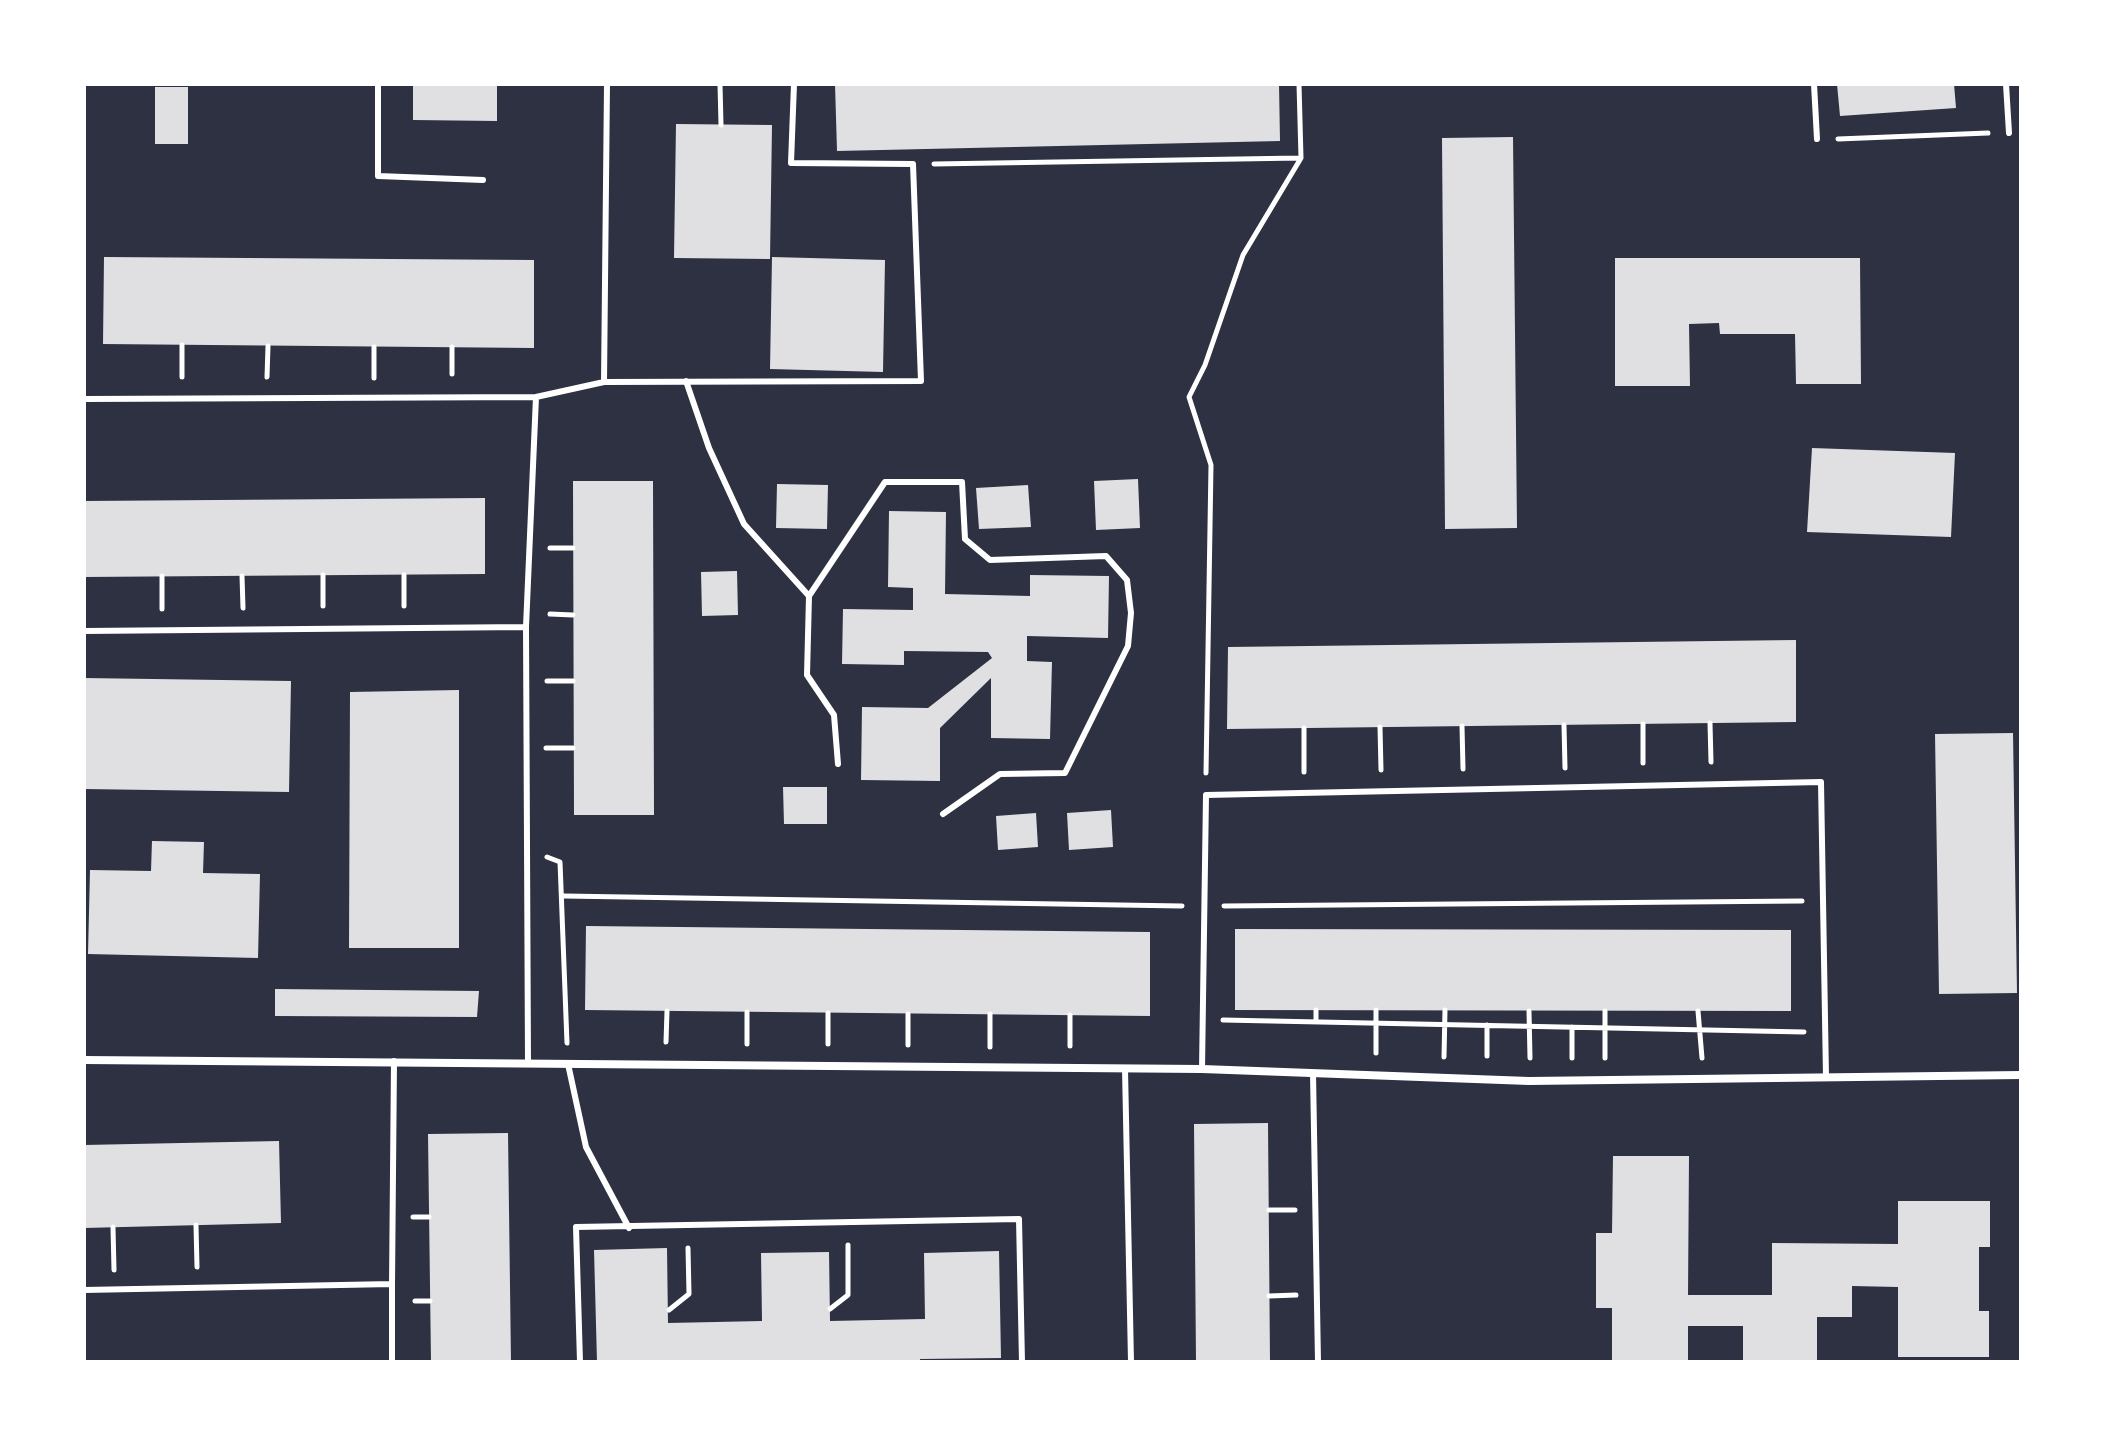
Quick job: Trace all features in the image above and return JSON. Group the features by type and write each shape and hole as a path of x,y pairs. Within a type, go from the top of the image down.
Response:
{"street":[{"path":"84,1060 1202,1069 1529,1081 2021,1075"}],"lane":[{"path":"378,84 378,176 483,180"},
{"path":"604,382 607,84"},
{"path":"84,399 536,397 604,382 921,381 913,164 791,163 794,84"},
{"path":"1814,84 1817,139"},
{"path":"2006,84 2009,133"},
{"path":"686,381 709,448 744,524 809,596"},
{"path":"528,1063 526,627 536,397"},
{"path":"838,764 834,715 807,675 809,596 885,482 962,482 965,539 990,560 1106,556 1127,580 1131,613 1128,646 1065,773 1000,774 943,814"},
{"path":"84,631 526,627"},
{"path":"1202,1069 1206,795 1821,782 1826,1077"},
{"path":"392,1362 394,1061"},
{"path":"568,1064 586,1147 629,1228"},
{"path":"1125,1069 1131,1362"},
{"path":"1313,1073 1318,1362"},
{"path":"580,1362 576,1227 1019,1219 1022,1362"},
{"path":"84,1290 392,1284"}],"path":[{"path":"720,84 721,125"},
{"path":"1206,795 1211,465 1189,397 1205,365 1243,255 1301,158 1299,84"},
{"path":"1817,139 2009,133"},
{"path":"913,164 1301,158"},
{"path":"182,345 182,360"},
{"path":"267,360 268,346"},
{"path":"374,347 374,358"},
{"path":"323,575 323,586"},
{"path":"404,575 404,628"},
{"path":"162,576 162,587"},
{"path":"242,576 243,586"},
{"path":"561,681 573,681"},
{"path":"1710,723 1711,784"},
{"path":"1643,724 1643,785"},
{"path":"1564,725 1566,787"},
{"path":"1462,726 1463,738"},
{"path":"1380,727 1380,739"},
{"path":"1304,728 1305,793"},
{"path":"560,748 573,748"},
{"path":"528,850 560,862 568,1064"},
{"path":"1316,1010 1316,1022"},
{"path":"1376,1010 1376,1076"},
{"path":"1445,1010 1445,1024"},
{"path":"666,1030 667,1011"},
{"path":"1529,1011 1529,1081"},
{"path":"1605,1011 1605,1028"},
{"path":"1698,1011 1703,1079"},
{"path":"747,1012 747,1030"},
{"path":"828,1013 828,1034"},
{"path":"908,1014 909,1031"},
{"path":"990,1014 990,1028"},
{"path":"1202,1020 1825,1032"},
{"path":"417,1217 429,1217"},
{"path":"830,1309 848,1295 849,1224"},
{"path":"196,1225 197,1255"},
{"path":"113,1227 114,1264"},
{"path":"669,1310 689,1294 688,1227"}],"building":[{"path":"413,84 497,84 497,121 413,120"},
{"path":"835,84 1279,84 1280,141 837,151"},
{"path":"1837,84 1954,84 1956,108 1840,116"},
{"path":"155,87 188,87 188,144 155,144"},
{"path":"676,124 772,125 770,259 674,258"},
{"path":"1513,137 1517,528 1445,529 1442,138"},
{"path":"104,257 534,260 534,348 103,344"},
{"path":"772,257 885,260 883,372 770,369"},
{"path":"1615,258 1860,258 1861,384 1796,384 1795,334 1720,334 1719,323 1689,324 1690,386 1615,386"},
{"path":"1812,448 1955,453 1951,537 1807,532"},
{"path":"1138,479 1140,528 1096,530 1094,481"},
{"path":"573,481 653,481 654,815 574,815"},
{"path":"777,484 828,485 827,529 776,528"},
{"path":"1028,485 1031,527 979,529 976,488"},
{"path":"485,498 485,574 84,577 84,501"},
{"path":"889,511 946,512 945,594 1030,596 1030,575 1109,576 1108,638 1027,636 1027,661 1052,662 1050,739 991,738 991,678 940,728 940,781 861,780 862,707 928,708 992,658 988,652 904,651 904,665 842,664 843,609 913,610 913,588 888,587"},
{"path":"737,571 738,615 702,616 701,572"},
{"path":"1796,640 1796,722 1227,729 1228,647"},
{"path":"84,678 291,681 289,792 84,789"},
{"path":"459,690 459,948 349,948 350,692"},
{"path":"2013,733 2017,993 1939,994 1935,734"},
{"path":"783,787 827,787 827,824 784,824"},
{"path":"1111,810 1113,847 1069,850 1067,813"},
{"path":"1036,813 1038,847 998,850 996,816"},
{"path":"152,841 204,842 203,873 260,874 258,958 88,954 90,870 151,871"},
{"path":"586,926 1150,932 1150,1016 585,1010"},
{"path":"1235,929 1791,930 1791,1011 1235,1010"},
{"path":"275,989 479,991 477,1017 275,1016"},
{"path":"1268,1123 1270,1362 1196,1362 1194,1124"},
{"path":"508,1133 511,1362 431,1362 428,1134"},
{"path":"279,1141 281,1223 84,1228 84,1145"},
{"path":"1613,1156 1689,1156 1688,1295 1772,1295 1772,1243 1898,1244 1898,1201 1990,1201 1990,1247 1979,1247 1979,1311 1989,1311 1989,1357 1898,1357 1898,1287 1852,1286 1852,1317 1817,1317 1817,1362 1743,1362 1743,1326 1688,1326 1688,1362 1612,1362 1612,1308 1596,1308 1596,1233 1612,1233"},
{"path":"667,1248 668,1323 762,1321 761,1253 829,1252 830,1321 925,1319 924,1253 999,1251 1001,1358 920,1359 920,1362 597,1362 594,1250"}]}
